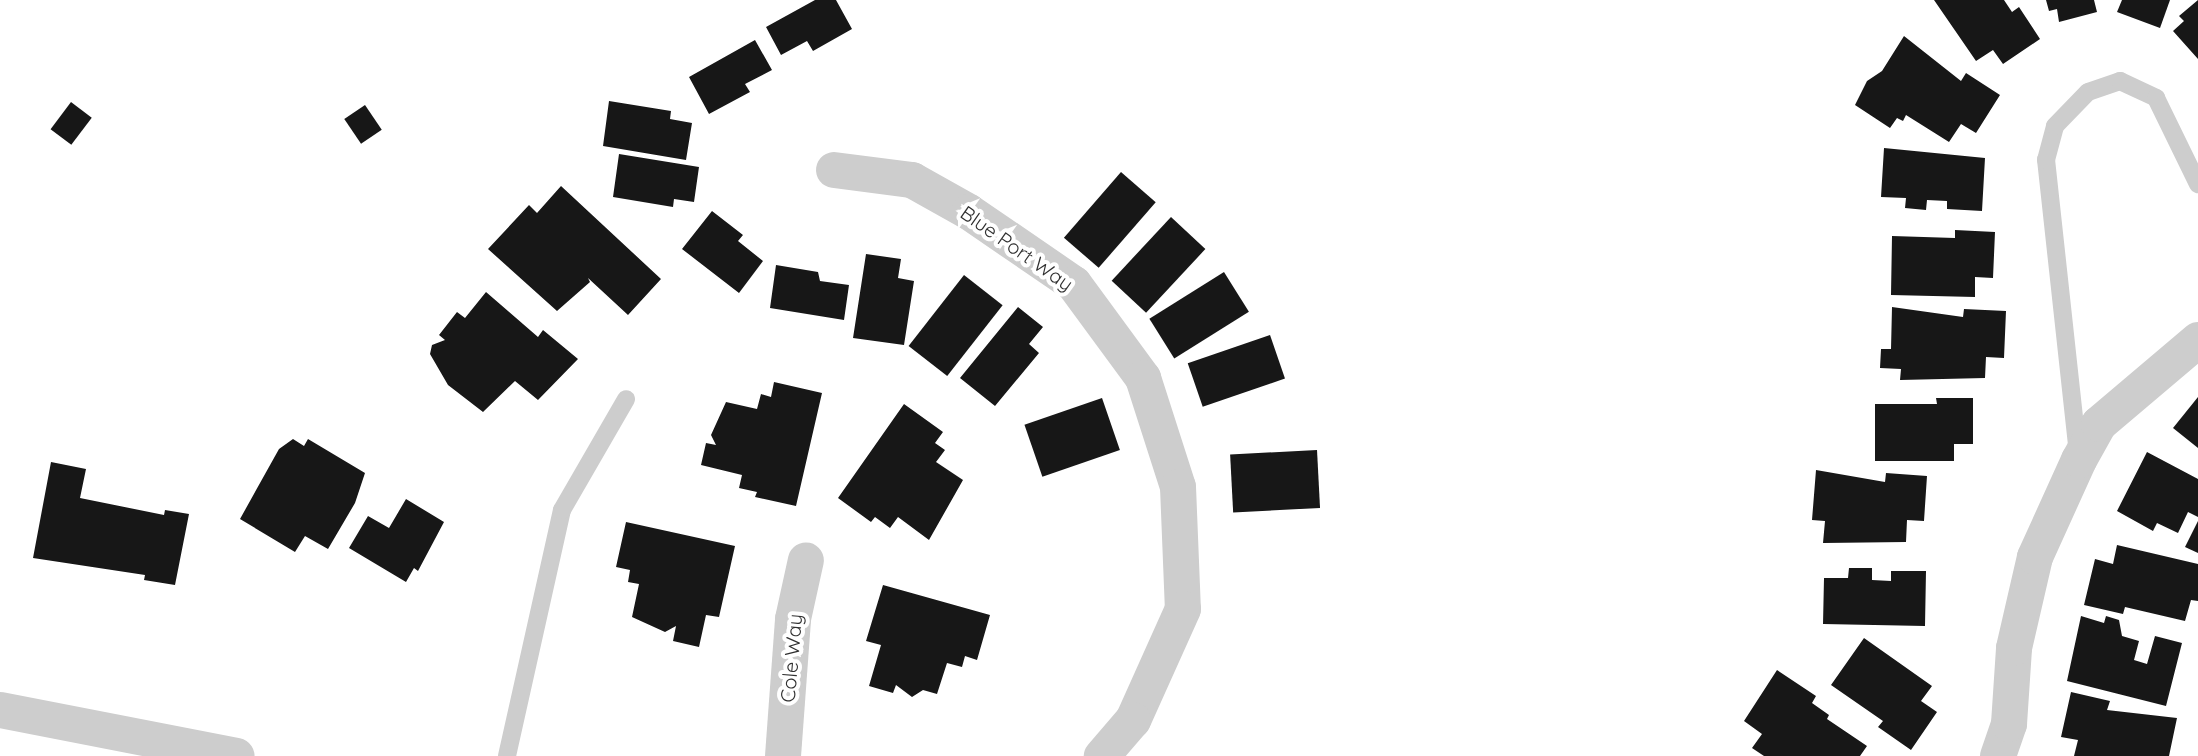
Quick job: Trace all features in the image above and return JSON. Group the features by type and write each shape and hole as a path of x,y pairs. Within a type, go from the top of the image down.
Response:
{"street":[{"name":"Blue Port Way","path":"834,170 912,180 969,212 1074,284 1143,378 1178,487 1183,609 1133,720 1102,756"},
{"path":"1998,756 2009,724 2014,648 2035,557 2079,460 2099,424 2198,340"},
{"name":"Cole Way","path":"783,756 793,619 806,560"},
{"path":"0,710 237,756"}],"lane":[{"path":"2079,460 2046,160 2055,126 2088,92 2120,81 2156,98 2198,184"},
{"path":"507,756 562,510 626,399"}],"building":[{"path":"815,0 836,0 852,29 813,51 807,41 781,55 766,27"},
{"path":"1934,0 2004,0 2012,12 2019,7 2040,39 2003,64 1993,50 1976,61"},
{"path":"2046,0 2094,0 2097,12 2059,22 2057,9 2049,11"},
{"path":"2122,0 2170,0 2160,28 2117,12"},
{"path":"2198,0 2198,59 2173,31 2184,21 2179,16"},
{"path":"1904,36 1961,81 1966,73 2000,95 1976,133 1961,124 1949,142 1906,115 1903,121 1897,118 1890,128 1855,105 1867,81 1882,71"},
{"path":"755,40 772,70 745,84 750,92 709,114 689,77"},
{"path":"609,101 671,111 670,119 692,123 686,160 603,146"},
{"path":"71,102 92,118 71,145 51,129"},
{"path":"365,105 382,130 361,144 344,119"},
{"path":"1884,148 1985,158 1982,211 1947,209 1947,201 1927,200 1926,210 1905,208 1906,198 1881,197"},
{"path":"619,154 699,167 694,202 674,199 673,207 613,197"},
{"path":"1121,172 1156,202 1099,268 1064,238"},
{"path":"561,186 661,279 628,315 588,278 590,282 557,311 488,249 529,205 537,213"},
{"path":"712,211 743,235 738,241 763,261 739,293 682,249"},
{"path":"1171,217 1205,249 1146,313 1112,281"},
{"path":"1955,230 1995,232 1993,278 1975,277 1975,297 1891,295 1892,236 1955,238"},
{"path":"866,254 901,259 898,278 914,281 904,345 853,338"},
{"path":"776,265 818,272 820,281 849,285 844,320 770,308"},
{"path":"1224,272 1249,312 1174,358 1149,319"},
{"path":"964,275 1003,305 947,376 909,346"},
{"path":"486,292 538,337 543,330 578,359 538,400 515,381 483,412 448,385 430,354 432,345 445,340 439,335 457,312 465,318"},
{"path":"1018,307 1043,327 1029,344 1039,353 995,406 960,378"},
{"path":"1892,307 1963,317 1964,309 2006,311 2004,358 1986,357 1985,378 1900,380 1901,369 1880,368 1881,349 1891,349"},
{"path":"1270,335 1285,378 1203,407 1188,363"},
{"path":"774,382 822,393 796,506 755,497 757,492 739,488 742,475 701,465 706,443 716,445 711,435 726,402 757,409 761,394 771,397"},
{"path":"2198,397 2198,448 2173,428"},
{"path":"1102,398 1120,450 1042,477 1024,425"},
{"path":"1936,398 1973,398 1973,444 1954,444 1954,461 1875,461 1875,404 1937,404"},
{"path":"904,404 943,432 935,443 945,450 936,462 963,480 929,540 898,517 890,528 875,517 871,522 838,498"},
{"path":"293,439 304,446 308,439 365,473 355,503 328,549 305,536 295,552 240,519 279,449"},
{"path":"1317,450 1320,508 1233,512 1230,455"},
{"path":"2147,452 2198,479 2198,517 2188,512 2178,533 2157,523 2153,531 2117,511"},
{"path":"51,462 86,469 80,498 164,515 165,510 189,514 175,585 144,580 145,575 33,558"},
{"path":"1816,470 1885,482 1886,473 1927,476 1924,521 1907,520 1906,542 1823,543 1825,521 1812,520"},
{"path":"406,499 444,522 418,571 414,568 406,582 349,548 368,516 389,528"},
{"path":"2198,521 2198,553 2185,547"},
{"path":"626,522 735,546 719,617 706,615 699,647 673,641 676,626 665,632 632,617 639,584 628,582 630,570 616,567"},
{"path":"2117,545 2198,564 2198,601 2191,600 2185,621 2125,607 2123,614 2084,605 2095,559 2113,564"},
{"path":"1849,568 1872,568 1872,580 1891,581 1891,571 1926,571 1925,626 1823,624 1824,578 1848,578"},
{"path":"883,585 990,615 977,660 965,656 962,667 947,663 937,694 923,690 912,697 896,685 893,693 869,686 881,645 866,641"},
{"path":"2081,616 2104,623 2106,616 2119,620 2122,636 2139,641 2134,660 2147,664 2155,636 2182,643 2166,706 2067,681"},
{"path":"1864,638 1932,686 1921,701 1937,712 1911,750 1878,727 1883,721 1831,685"},
{"path":"1777,670 1816,696 1812,703 1829,715 1827,719 1867,746 1860,756 1764,756 1752,748 1762,734 1744,721"},
{"path":"2071,692 2110,701 2107,710 2177,718 2169,756 2074,756 2078,740 2061,737"}]}
